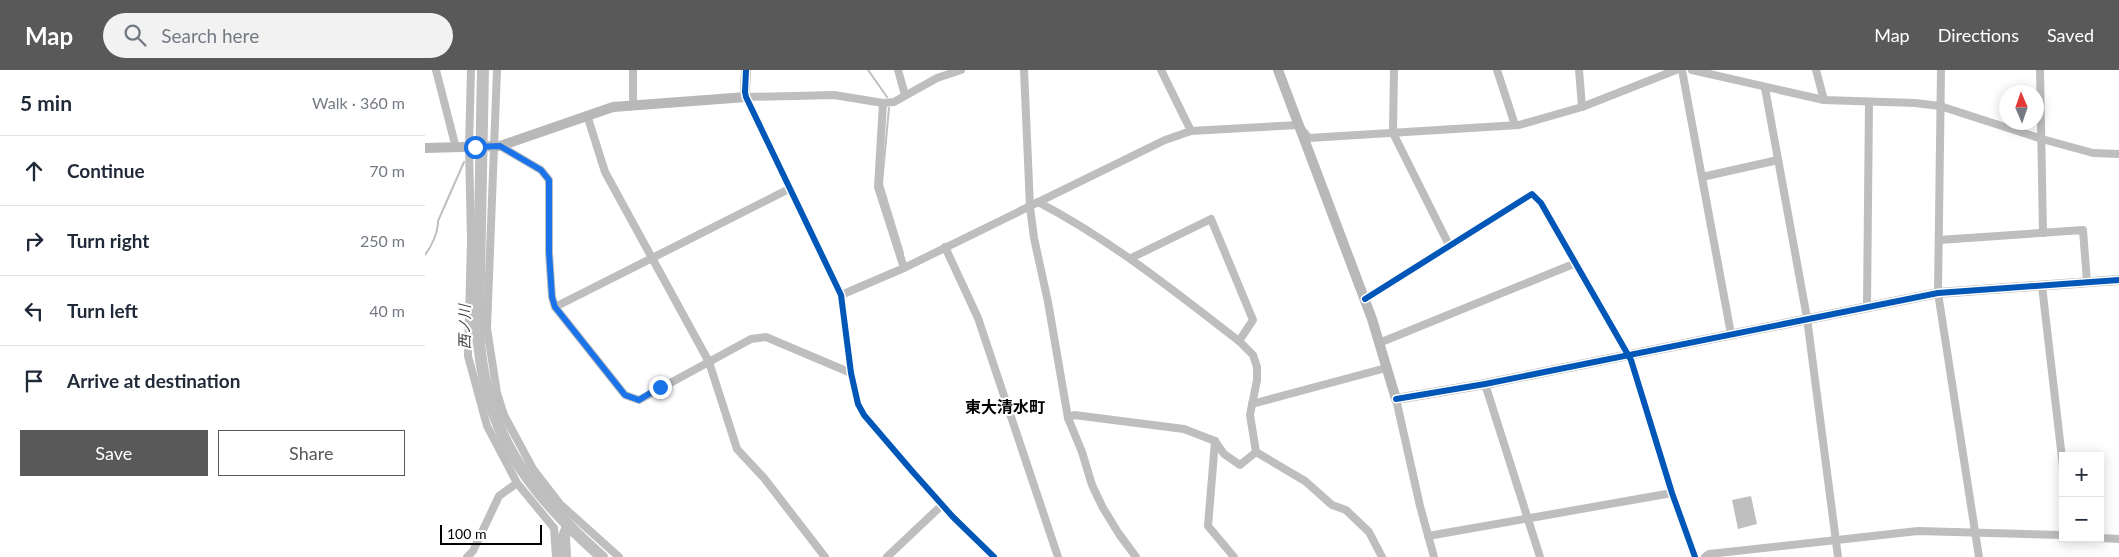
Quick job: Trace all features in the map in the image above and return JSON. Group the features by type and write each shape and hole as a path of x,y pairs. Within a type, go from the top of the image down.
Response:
{"street":[{"path":"436,70 456,148"},
{"path":"471,70 472,147 468,356 487,426 517,483 554,528 556,557"},
{"path":"497,70 487,328 497,393 504,415 533,469 561,504 619,557"},
{"path":"633,70 633,105"},
{"path":"746,70 746,97 841,295 851,373 858,404 864,415 942,505 993,557"},
{"path":"898,70 905,96"},
{"path":"425,148 495,146 613,107 633,105 746,97 834,95 883,103 894,102 937,78 961,70"},
{"path":"1024,70 1030,207 1034,238 1050,310 1068,418 1082,452 1092,485 1103,508 1136,557"},
{"path":"1161,70 1191,132"},
{"path":"1278,70 1365,299 1396,400 1434,557"},
{"path":"1394,70 1393,134 1449,245"},
{"path":"1497,70 1515,125"},
{"path":"1579,70 1582,107"},
{"path":"1298,125 1309,138 1515,125 1582,107 1676,70"},
{"path":"1682,70 1731,334"},
{"path":"1691,70 1824,100 1915,103 1941,106 2042,140 2093,153 2119,154"},
{"path":"1816,70 1824,100"},
{"path":"1941,70 1938,293 1979,557"},
{"path":"2040,70 2043,233"},
{"path":"1765,88 1807,318 1838,557"},
{"path":"1867,306 1869,102"},
{"path":"883,103 878,187 904,268"},
{"path":"587,115 605,172 709,362 737,449 764,478 825,557"},
{"path":"841,295 904,268 1165,140 1191,132 1298,125"},
{"path":"495,146 541,170 549,180 549,252 552,297 555,307 625,395 639,400 751,339 766,337 851,373"},
{"path":"1702,177 1778,160"},
{"path":"555,307 652,260 789,189"},
{"path":"1365,299 1532,194 1541,203 1629,355 1672,493 1695,557"},
{"path":"1038,202 1075,222 1131,258 1239,341 1253,355 1257,367 1257,380 1250,415 1256,452"},
{"path":"1131,258 1211,219 1253,320 1239,341"},
{"path":"1939,240 2083,230 2087,282"},
{"path":"945,247 979,318 1058,557"},
{"path":"1379,343 1576,263"},
{"path":"1396,400 1485,384 1938,293 2119,280"},
{"path":"2041,286 2061,452"},
{"path":"1252,404 1385,368"},
{"path":"1485,384 1540,557"},
{"path":"1068,418 1074,415 1184,428 1215,441 1224,454 1240,465 1256,452"},
{"path":"1215,441 1208,526 1235,557"},
{"path":"1256,452 1305,481 1332,505 1346,510 1369,532 1382,557"},
{"path":"467,557 473,551 499,496 517,483"},
{"path":"1428,536 1672,493"},
{"path":"887,557 942,505"},
{"path":"1705,557 1709,554 1918,531 2059,535"},
{"path":"2104,538 2119,539"}],"shaded area":[{"path":"1751,496 1757,524 1738,529 1732,500"}],"waterway":[{"name":"西ノ川","path":"483,70 478,328 482,365 489,398 500,428 514,456 531,483 575,532 602,557"},
{"path":"868,70 887,97"},
{"path":"889,108 882,184 903,253"},
{"path":"425,255 434,239 438,221 464,162"},
{"name":"西ノ川","path":"565,557 564,536 568,527"}],"cycle path":[{"path":"746,70 746,97 841,295 851,373 858,404 864,415 912,471 953,517 994,557"},
{"path":"1365,299 1532,194 1541,203 1631,360 1672,493 1695,557"},
{"path":"1396,399 1485,384 1938,293 2119,280"}],"district":[{"name":"東大清水町","path":"1005,406"}],"route":[{"path":"475,147 500,146 541,170 549,180 549,252 552,297 555,307 625,395 639,400 660,387"}]}
